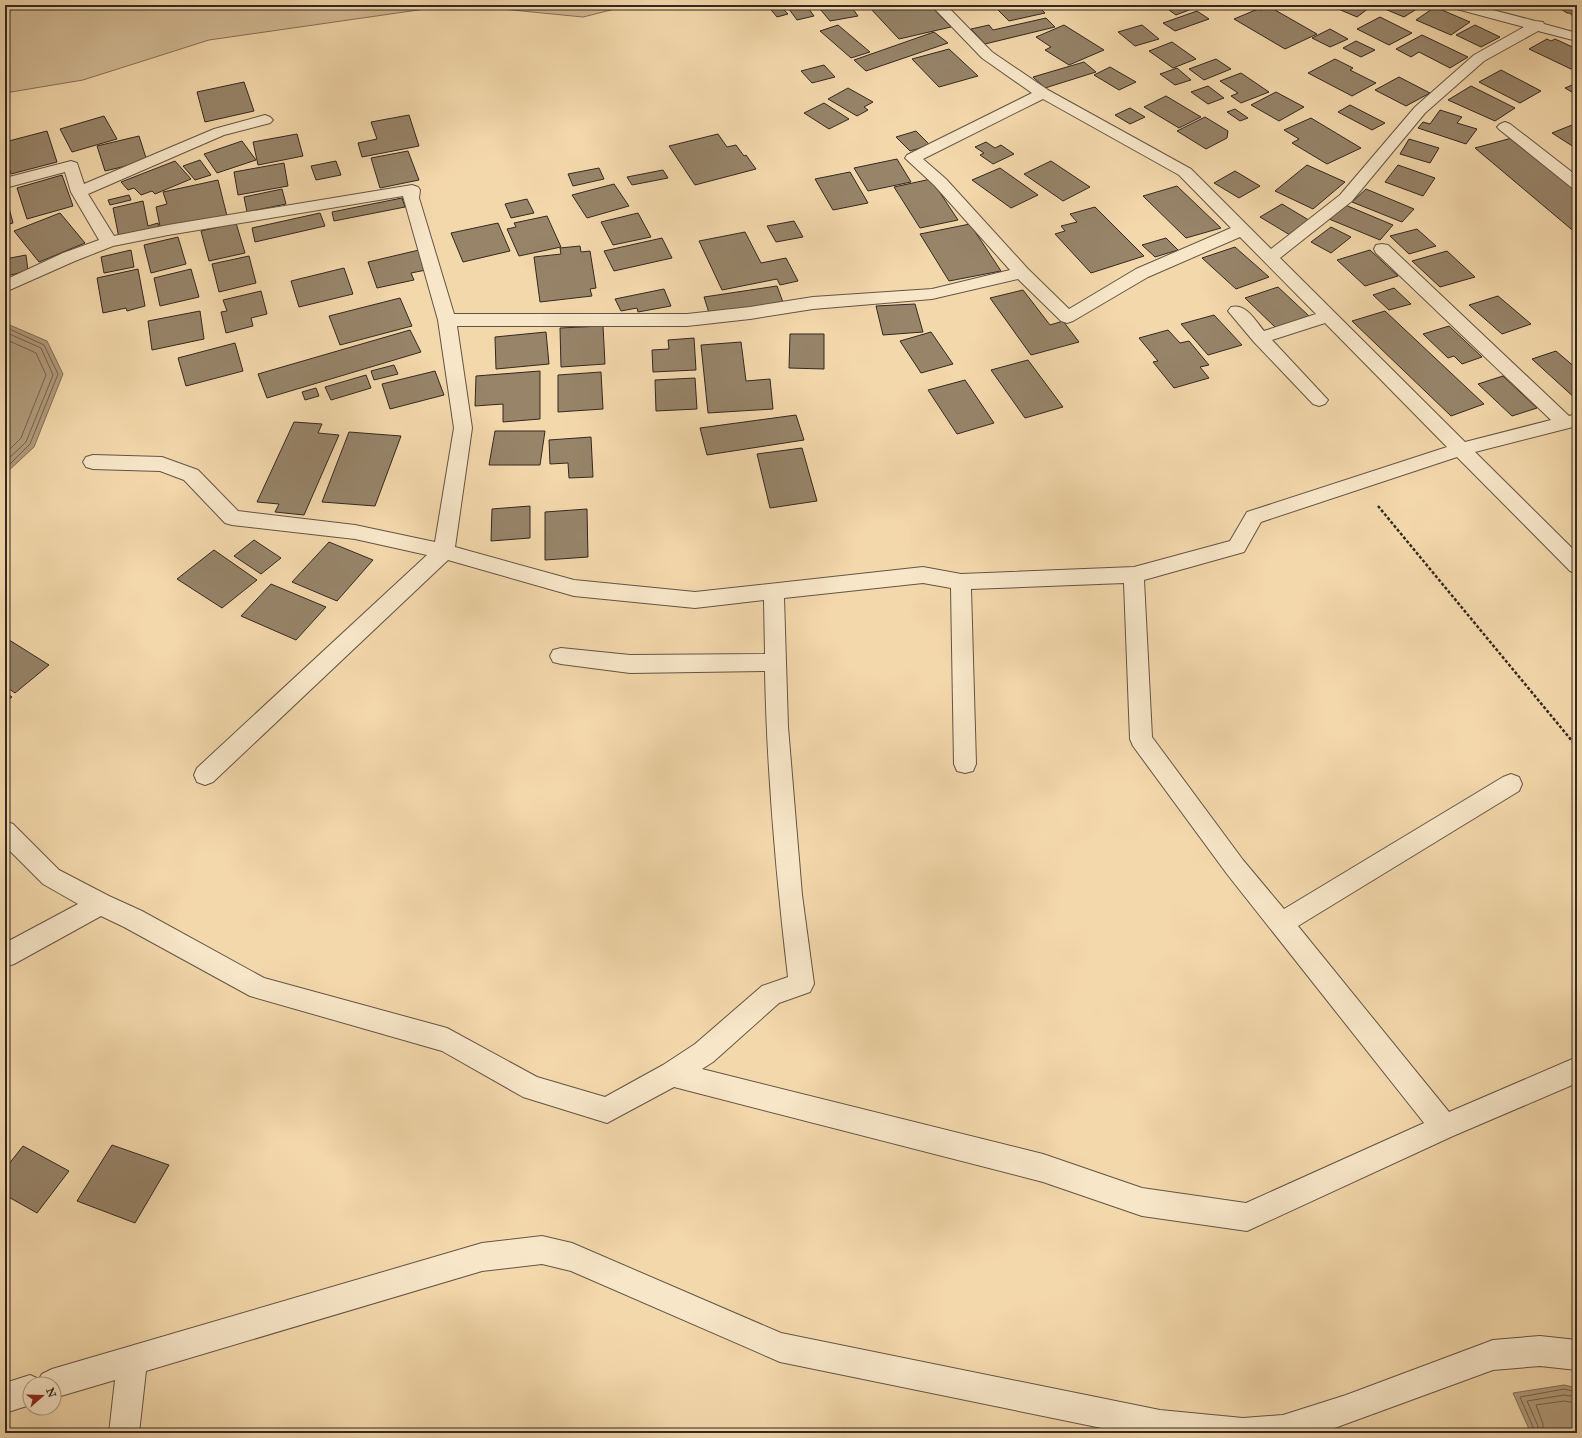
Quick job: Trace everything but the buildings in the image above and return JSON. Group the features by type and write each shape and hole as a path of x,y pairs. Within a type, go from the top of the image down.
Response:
{"street":[{"path":"938,5 988,55 1043,93 1184,172 1462,449 1577,566"},
{"path":"1458,5 1538,25 1577,37"},
{"path":"1270,258 1346,198 1420,110 1479,58 1538,25"},
{"path":"1043,93 913,158 940,182 1022,273 1067,317 1142,273 1242,230"},
{"path":"79,192 219,132 265,120"},
{"path":"1504,127 1577,184"},
{"path":"5,183 71,166 79,192 109,242"},
{"path":"5,287 69,258 109,242 168,230 412,190 410,198 447,320 463,428 444,551 205,775"},
{"path":"1382,249 1571,421"},
{"path":"447,320 687,320 750,313 814,303 932,294 1022,273"},
{"path":"1237,310 1260,338 1319,400"},
{"path":"1260,338 1328,316"},
{"path":"93,462 162,464 191,475 232,518 355,532 444,551 574,588 695,600 923,575 961,582 1134,575 1237,547 1254,517 1462,449 1571,421"},
{"path":"1134,575 1141,739 1235,867 1444,1127"},
{"path":"961,582 965,764"},
{"path":"5,831 51,877 100,904 133,919 259,988 446,1040 532,1088 607,1110 672,1074 704,1053 771,994 801,984 789,887 777,727 774,591"},
{"path":"561,656 630,664 776,662"},
{"path":"1280,924 1511,784"},
{"path":"5,956 100,904"},
{"path":"672,1074 1044,1168 1142,1202 1247,1216 1444,1127 1577,1070"},
{"path":"62,1381 482,1257 542,1250 572,1258 780,1347 1160,1425 1243,1433 1283,1430 1346,1410 1493,1355 1540,1351 1577,1355"},
{"path":"124,1433 132,1360"},
{"path":"5,1398 22,1393"}],"path":[{"path":"1359,483 1577,747"}],"shaded area":[{"path":"5,5 453,5 209,40 83,80 5,93"},
{"path":"461,5 631,5 583,17"}],"water":[{"path":"5,323 47,341 63,374 34,447 5,474"},
{"path":"1564,1385 1577,1388 1577,1433 1522,1433 1529,1429 1513,1393"}]}
